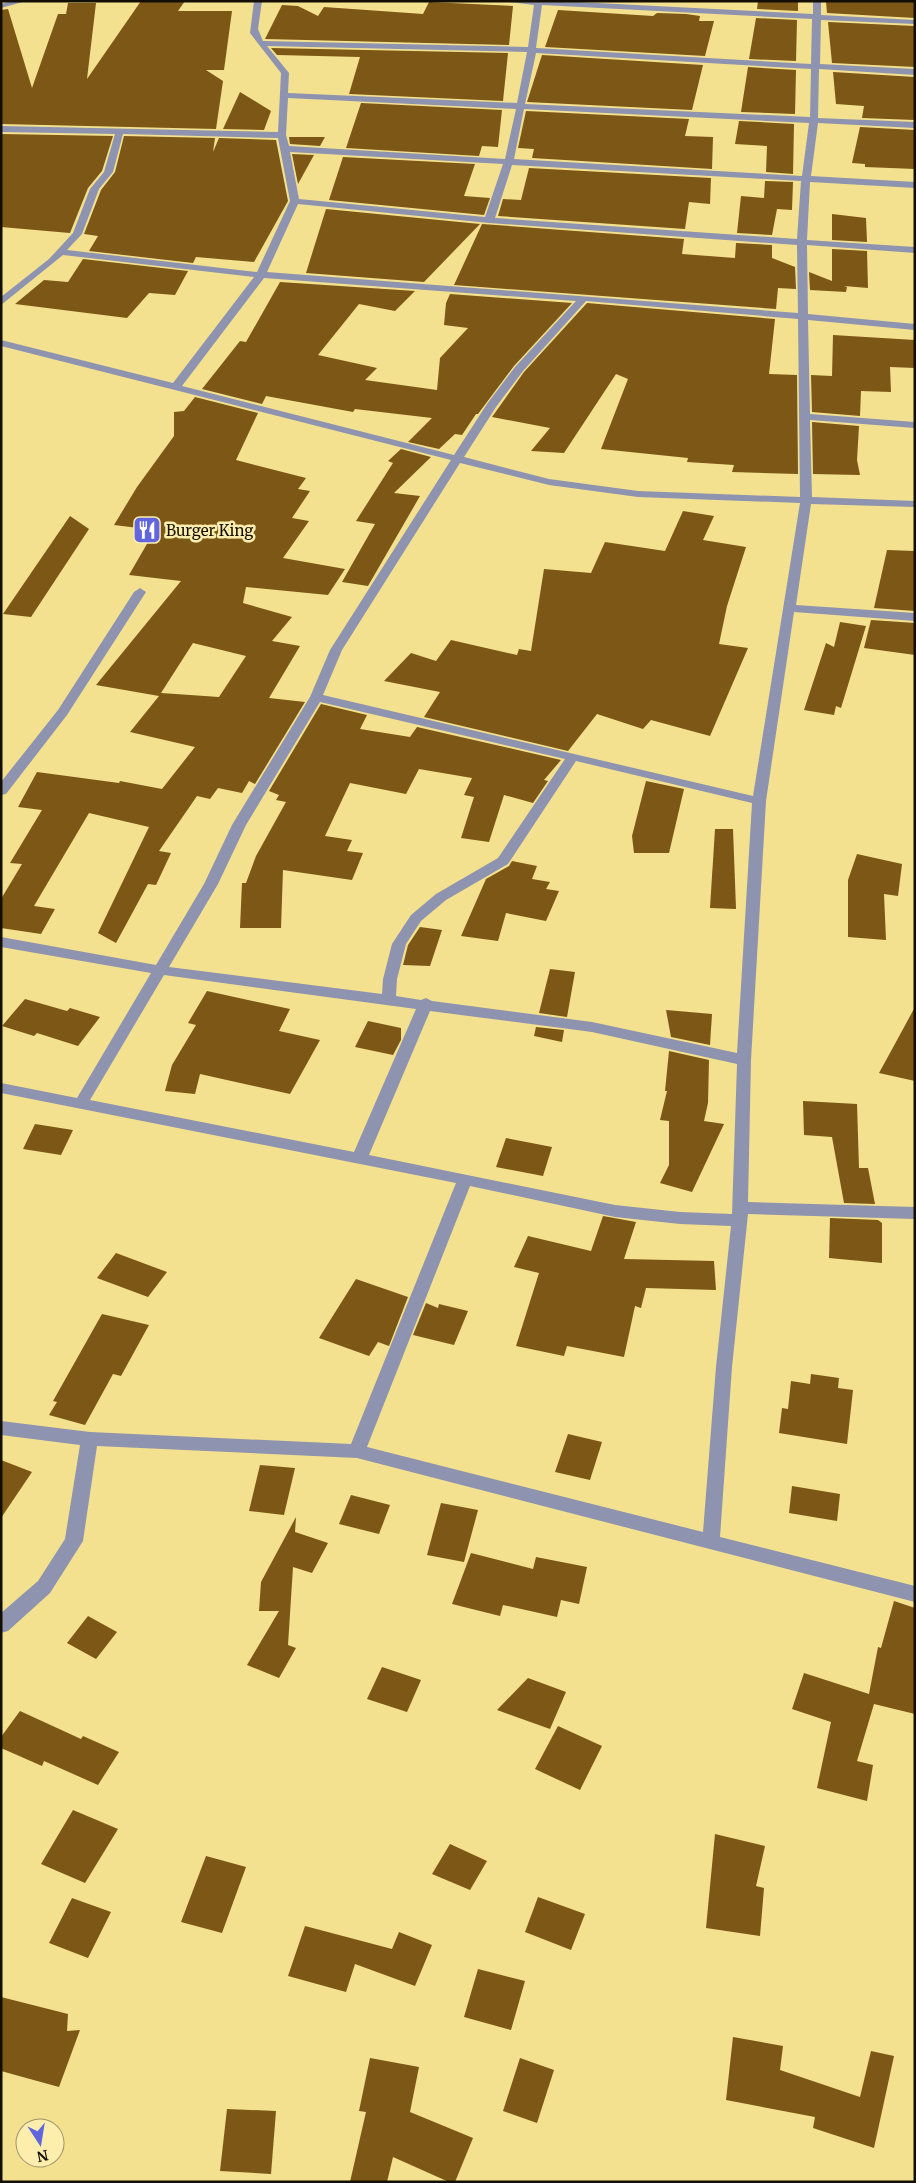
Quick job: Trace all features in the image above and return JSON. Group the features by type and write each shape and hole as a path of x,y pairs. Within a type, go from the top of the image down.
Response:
{"street":[{"path":"1,6 22,1"},
{"path":"175,388 260,276 295,201 282,135 286,73 256,37 254,30 258,1"},
{"path":"505,1 915,22"},
{"path":"711,1542 724,1367 740,1214 744,1060 759,801 806,500 805,316 802,242 806,179 814,120 817,1"},
{"path":"489,220 509,161 532,50 539,2"},
{"path":"262,43 532,50 915,72"},
{"path":"285,94 915,125"},
{"path":"1,129 282,135"},
{"path":"1,302 60,252 77,234 95,189 108,172 120,131"},
{"path":"286,149 915,185"},
{"path":"295,201 489,220 915,250"},
{"path":"60,252 156,266 260,276 805,316 915,327"},
{"path":"81,1103 211,884 239,825 316,697 336,650 501,392 583,299"},
{"path":"1,343 549,482 638,494 915,504"},
{"path":"806,417 915,425"},
{"path":"1,791 63,712 140,592"},
{"path":"790,608 915,617"},
{"path":"316,697 464,729 572,758 759,801"},
{"path":"389,999 390,978 399,944 416,918 441,897 502,862 572,758"},
{"path":"1,942 159,970 592,1027 744,1060"},
{"path":"359,1160 426,1004"},
{"path":"1,1088 615,1211 680,1218 740,1214 915,1214"},
{"path":"357,1450 465,1180"},
{"path":"1,1428 90,1439 357,1450 915,1594"},
{"path":"1,1625 44,1587 74,1541 90,1439"}],"building":[{"path":"141,1 185,1 178,11 232,11 224,70 206,70 223,81 216,129 1,124 1,10 8,9 32,88 58,14 66,14 68,3 96,3 87,79"},
{"path":"758,1 798,1 798,11 757,9"},
{"path":"826,1 915,1 915,18 827,13"},
{"path":"429,2 513,6 509,45 265,39 282,5 298,6 318,16 324,7 423,14"},
{"path":"558,10 653,16 657,13 686,14 700,16 699,21 714,21 705,56 545,47"},
{"path":"756,18 797,20 796,61 749,59"},
{"path":"828,22 915,26 915,67 832,63"},
{"path":"271,48 508,53 503,101 349,94 360,57 277,55"},
{"path":"542,55 703,65 692,110 527,102"},
{"path":"748,67 796,70 795,114 741,112"},
{"path":"833,72 915,77 915,120 862,118 864,106 836,104"},
{"path":"240,92 271,111 264,130 223,129"},
{"path":"361,103 502,110 498,147 482,146 479,156 346,148"},
{"path":"526,111 689,119 685,136 713,137 712,169 532,158 534,149 518,148"},
{"path":"739,121 794,124 793,174 766,172 767,146 735,144"},
{"path":"860,127 915,130 915,169 865,167 865,164 852,163"},
{"path":"1,134 113,136 102,171 88,188 70,233 1,227"},
{"path":"124,136 215,138 213,152 219,138 276,140 288,201 254,262 196,257 193,263 89,251 98,236 84,234 101,190 115,172"},
{"path":"289,137 325,137 320,146 290,144"},
{"path":"292,154 314,155 298,184"},
{"path":"343,157 475,164 464,196 490,198 484,215 329,200"},
{"path":"529,168 711,178 710,204 689,202 685,229 498,216 503,199 521,200"},
{"path":"765,181 793,182 792,210 777,209 772,235 737,233 741,196 764,198"},
{"path":"326,209 480,224 424,282 306,273"},
{"path":"832,214 866,218 867,242 832,240"},
{"path":"482,224 684,239 682,254 735,258 736,243 772,245 772,258 795,267 796,289 778,288 776,309 454,285"},
{"path":"832,249 867,251 868,288 844,286 847,287 846,292 810,290 809,272 832,281"},
{"path":"83,259 188,271 175,295 149,293 127,318 15,304 44,280 68,282"},
{"path":"280,282 415,291 395,311 359,304 318,355 377,368 365,380 437,390 440,358 468,328 444,325 446,303 450,294 572,303 514,366 462,435 455,434 439,449 408,442 432,418 355,409 353,412 266,396 262,404 202,389 240,341 246,342"},
{"path":"587,303 775,319 769,374 797,375 798,474 732,472 734,465 687,462 688,458 601,449 628,379 616,374 564,453 531,451 550,428 492,417 524,372"},
{"path":"833,335 915,340 915,368 890,367 891,392 861,391 860,416 812,412 811,375 832,376"},
{"path":"195,397 258,413 236,460 306,478 298,489 310,491 292,518 309,521 283,558 345,569 328,595 246,587 243,603 292,617 272,641 300,646 269,698 305,702 255,784 249,781 242,793 218,788 210,799 197,796 159,851 171,853 156,885 148,884 116,943 98,933 149,827 89,813 34,906 55,909 41,934 1,928 1,899 22,864 10,863 42,810 18,807 37,772 119,783 120,781 162,789 195,747 130,732 159,696 96,685 181,581 129,575 155,530 114,525 137,487 174,436 174,412 184,411","holes":["193,643 246,656 219,697 161,693"]},
{"path":"812,422 859,426 857,460 860,475 813,474"},
{"path":"401,449 431,457 394,493 420,496 368,586 342,582 375,524 356,521 393,463 388,461"},
{"path":"683,511 714,516 703,540 746,547 727,606 719,644 748,648 710,736 651,720 643,729 597,714 568,751 424,717 440,692 384,681 411,653 436,661 451,640 517,655 519,649 531,651 544,569 591,573 605,542 665,551"},
{"path":"70,516 89,529 31,617 3,614"},
{"path":"887,550 915,551 915,611 874,608"},
{"path":"871,620 915,623 915,655 864,648"},
{"path":"840,622 866,626 841,708 836,706 834,715 804,710 826,643 834,647"},
{"path":"321,704 367,715 360,729 410,737 417,727 561,760 544,780 548,781 533,803 504,795 489,842 461,838 474,797 464,795 472,778 419,769 406,794 350,783 325,836 352,840 347,851 363,853 352,880 283,870 281,928 240,928 242,883 246,883 256,856 286,802 276,800 279,795 269,791"},
{"path":"646,781 684,789 669,853 634,853 632,836"},
{"path":"715,829 733,829 736,909 710,908"},
{"path":"857,854 902,864 898,896 884,894 886,940 848,937 848,880"},
{"path":"512,861 537,866 532,879 550,882 546,889 559,891 546,921 506,913 498,941 461,936 486,879 509,866"},
{"path":"420,927 442,930 430,966 403,965 408,945"},
{"path":"550,969 575,972 567,1017 539,1013"},
{"path":"207,991 290,1009 279,1031 320,1040 290,1094 200,1074 195,1094 165,1091 172,1065 196,1025 188,1023"},
{"path":"25,999 67,1011 70,1008 100,1017 78,1046 37,1033 34,1036 2,1026"},
{"path":"915,1007 915,1081 879,1073 890,1053"},
{"path":"666,1010 712,1014 710,1045 671,1037"},
{"path":"368,1021 401,1028 401,1040 393,1055 355,1047"},
{"path":"536,1027 564,1030 562,1042 534,1036"},
{"path":"669,1051 709,1060 708,1103 704,1121 724,1124 692,1192 660,1183 669,1165 669,1121 660,1120 667,1091 665,1091"},
{"path":"803,1101 857,1104 859,1168 868,1168 875,1204 844,1203 832,1137 804,1135"},
{"path":"35,1124 73,1130 61,1155 23,1149"},
{"path":"506,1138 552,1147 543,1176 496,1167"},
{"path":"603,1216 636,1222 624,1259 714,1261 716,1290 646,1288 641,1308 635,1306 624,1357 567,1346 564,1356 516,1346 539,1273 514,1267 528,1236 591,1251"},
{"path":"830,1218 878,1220 882,1223 882,1263 829,1258"},
{"path":"116,1253 167,1272 148,1297 97,1278"},
{"path":"356,1279 408,1297 389,1346 378,1342 369,1356 319,1338"},
{"path":"426,1303 438,1308 439,1304 468,1311 454,1345 413,1335"},
{"path":"102,1314 149,1325 121,1376 113,1374 85,1425 49,1415 57,1402 53,1401"},
{"path":"811,1374 839,1378 838,1388 853,1390 847,1444 779,1433 782,1408 788,1409 791,1381 810,1384"},
{"path":"568,1434 602,1442 590,1480 555,1472"},
{"path":"1,1460 32,1472 1,1518"},
{"path":"260,1465 295,1468 284,1515 249,1511"},
{"path":"792,1486 840,1494 837,1521 789,1513"},
{"path":"351,1495 390,1505 379,1534 339,1524"},
{"path":"441,1503 478,1510 464,1562 427,1555"},
{"path":"296,1517 295,1532 328,1543 312,1573 293,1567 288,1645 296,1648 279,1678 247,1665 279,1611 259,1611 261,1582"},
{"path":"471,1553 533,1569 536,1557 587,1567 579,1604 561,1600 557,1617 503,1605 500,1616 452,1604"},
{"path":"894,1601 915,1608 915,1714 874,1704 857,1761 873,1765 867,1801 817,1788 831,1722 792,1709 804,1673 869,1694 878,1647 881,1648"},
{"path":"88,1616 117,1632 96,1659 67,1643"},
{"path":"382,1667 421,1680 407,1712 367,1699"},
{"path":"528,1678 566,1692 550,1729 497,1710"},
{"path":"20,1711 81,1739 83,1736 119,1752 98,1785 44,1761 42,1766 1,1748 1,1737"},
{"path":"558,1726 602,1746 580,1790 535,1769"},
{"path":"73,1810 118,1829 85,1883 41,1864"},
{"path":"715,1834 765,1846 756,1886 764,1888 760,1936 706,1928"},
{"path":"450,1844 487,1861 470,1890 432,1874"},
{"path":"206,1856 246,1867 222,1933 181,1922"},
{"path":"538,1897 585,1914 571,1950 525,1932"},
{"path":"72,1898 111,1912 88,1958 49,1943"},
{"path":"305,1926 392,1949 399,1932 432,1945 415,1986 355,1964 346,1992 288,1976"},
{"path":"478,1969 525,1981 511,2030 464,2017"},
{"path":"1,1997 68,2014 67,2031 80,2030 59,2087 1,2071"},
{"path":"733,2037 783,2046 780,2070 860,2097 871,2051 894,2056 874,2148 813,2128 815,2117 726,2100"},
{"path":"370,2058 419,2067 410,2112 473,2138 455,2182 449,2182 393,2157 387,2182 350,2182 366,2112 359,2111"},
{"path":"520,2058 554,2070 537,2123 503,2111"},
{"path":"227,2109 276,2111 271,2174 220,2171"}],"place":[{"name":"Burger King","path":"147,530"}]}
